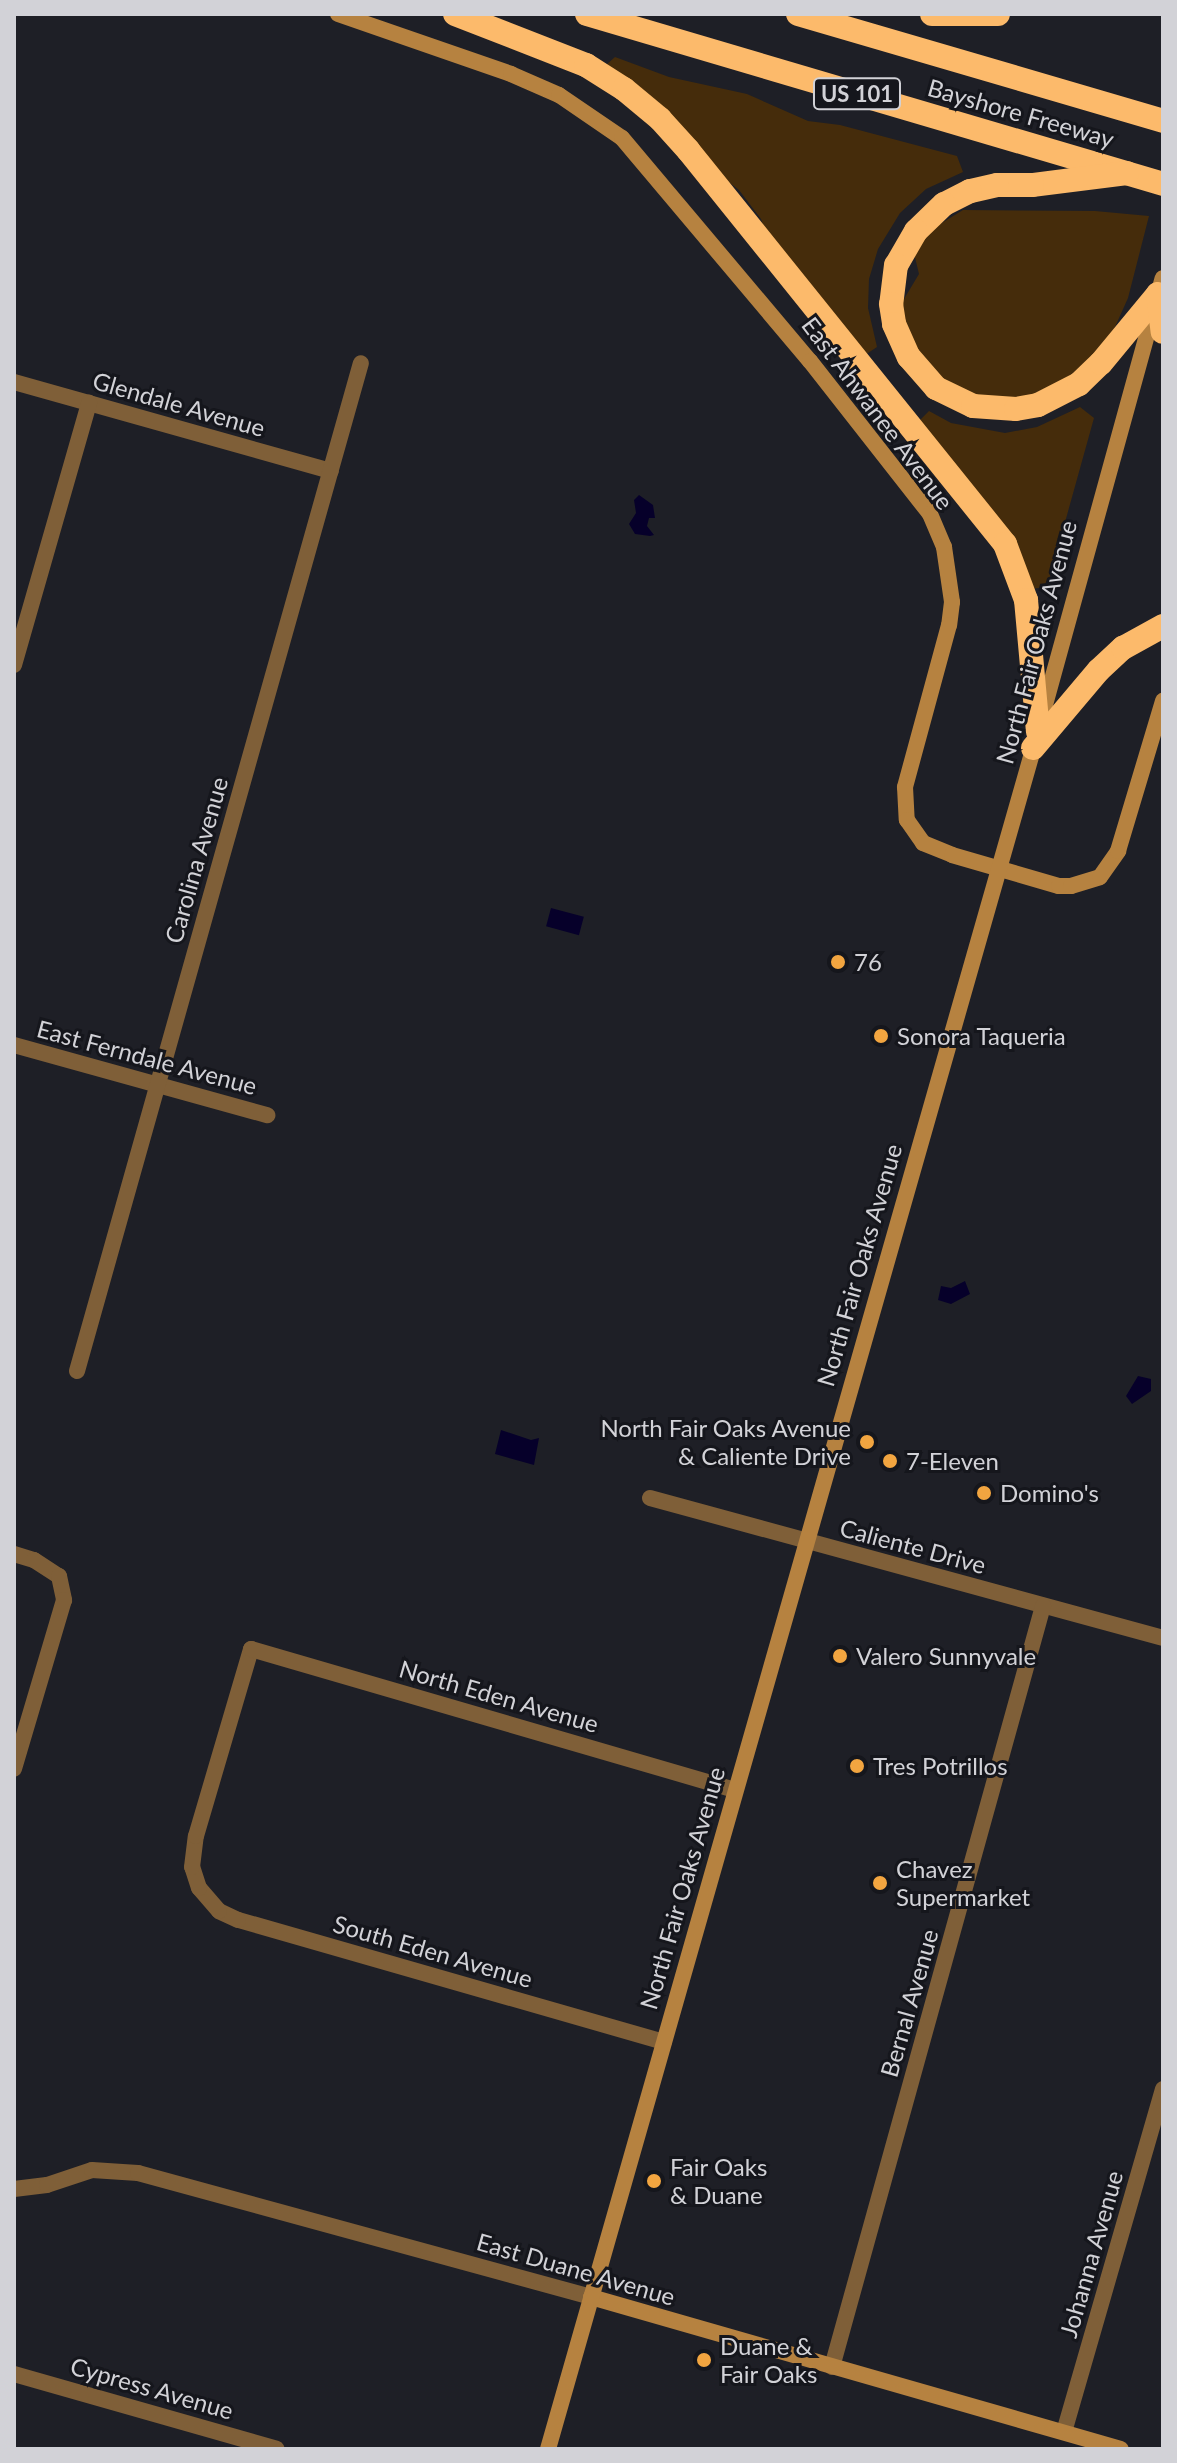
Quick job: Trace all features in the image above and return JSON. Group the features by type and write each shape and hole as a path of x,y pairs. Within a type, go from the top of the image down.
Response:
{"highway":[{"path":"455,14 586,65 624,89 660,119 1005,544 1026,600 1036,739"},
{"name":"Bayshore Freeway","path":"587,14 1163,184"},
{"name":"Bayshore Freeway","path":"798,14 1163,121"},
{"path":"932,14 998,14"},
{"path":"1127,173 1032,185 997,185 970,191 944,204 916,231 896,265 891,304 894,324 901,344 922,375 936,388 973,406 1016,409 1038,405 1079,384 1101,363 1160,286"},
{"path":"1160,286 1163,332"},
{"path":"1036,739 1123,648 1163,626"}],"main road":[{"name":"East Ahwanee Avenue","path":"338,14 511,74 559,95 622,138 810,361 930,514 944,547 952,602 942,651 908,772 904,811 913,832 923,843 1059,886 1071,886 1100,877 1118,851 1163,701"},
{"name":"North Fair Oaks Avenue","path":"548,2449 1036,739 1160,286"},
{"name":"East Duane Avenue","path":"591,2297 1121,2449"}],"street":[{"name":"Carolina Avenue","path":"77,1371 361,363"},
{"name":"Glendale Avenue","path":"14,382 331,471"},
{"path":"14,665 89,403"},
{"name":"East Ferndale Avenue","path":"14,1045 267,1115"},
{"name":"Caliente Drive","path":"650,1498 1163,1638"},
{"path":"14,1554 34,1560 59,1576 64,1600 20,1719 14,1769"},
{"name":"Bernal Avenue","path":"832,2367 1043,1606"},
{"name":"North Eden Avenue","path":"199,1888 192,1867 193,1851 251,1649 735,1790"},
{"name":"South Eden Avenue","path":"199,1888 219,1911 238,1920 664,2042"},
{"name":"Johanna Avenue","path":"1064,2432 1163,2089"},
{"name":"East Duane Avenue","path":"14,2189 47,2185 92,2170 138,2173 591,2297"},
{"name":"Cypress Avenue","path":"14,2374 277,2449"}],"shaded area":[{"path":"615,57 669,77 747,94 808,121 840,125 957,156 963,172 926,189 900,213 878,249 869,279 868,308 877,347 862,357 768,241 761,219 739,190 703,162 606,65"},
{"path":"963,210 1095,211 1149,216 1128,298 1115,327 1093,359 1059,383 1022,399 997,403 949,390 911,343 901,304 919,274 913,249 932,229"},
{"path":"1080,407 1094,418 1047,587 1030,589 917,423 929,411 951,423 1005,433 1037,427"},
{"path":"639,495 653,505 655,518 649,518 647,526 654,535 635,534 629,524 636,513 634,500"},
{"path":"551,908 584,917 579,935 546,926"},
{"path":"965,1281 970,1294 951,1304 938,1300 941,1286 951,1288"},
{"path":"1138,1376 1151,1379 1151,1391 1132,1404 1126,1396"},
{"path":"501,1430 531,1440 539,1438 534,1465 495,1454"}],"place":[{"name":"76","path":"838,962"},
{"name":"Sonora Taqueria","path":"881,1036"},
{"name":"North Fair Oaks Avenue & Caliente Drive","path":"867,1442"},
{"name":"7-Eleven","path":"890,1461"},
{"name":"Domino's","path":"984,1493"},
{"name":"Valero Sunnyvale","path":"840,1656"},
{"name":"Tres Potrillos","path":"857,1766"},
{"name":"Chavez Supermarket","path":"880,1883"},
{"name":"Fair Oaks & Duane","path":"654,2181"},
{"name":"Duane & Fair Oaks","path":"704,2360"}]}
